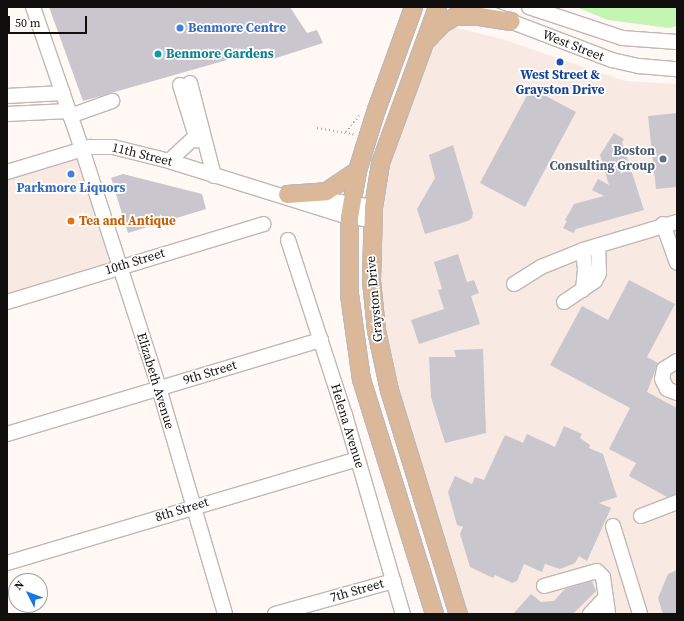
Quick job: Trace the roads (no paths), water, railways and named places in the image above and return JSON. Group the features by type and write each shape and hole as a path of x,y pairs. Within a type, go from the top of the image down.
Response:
{"main road":[{"path":"401,7 401,35"},
{"name":"Grayston Drive","path":"413,7 401,35 357,170 350,210 348,294 358,368 434,614"},
{"name":"Grayston Drive","path":"437,7 385,146 372,213 371,280 379,348 389,390 458,614"},
{"path":"422,47 438,26 455,16 479,16 511,21"},
{"path":"282,194 326,191 357,170"}],"street":[{"name":"Elizabeth Avenue","path":"33,7 82,149 159,388 225,614"},
{"name":"West Street","path":"473,7 612,60 639,66 677,69"},
{"name":"West Street","path":"529,7 622,38 677,42"},
{"path":"185,84 211,175 196,136 185,84"},
{"path":"7,96 63,93"},
{"path":"7,114 70,113 112,101"},
{"path":"168,161 196,136"},
{"name":"11th Street","path":"7,172 82,149 99,146 113,147 168,161 211,175 282,194 350,210 372,213"},
{"path":"514,284 541,267 583,250 663,224 677,222"},
{"name":"10th Street","path":"7,302 119,266 263,224"},
{"path":"663,224 677,263"},
{"name":"Helena Avenue","path":"288,240 357,459 403,614"},
{"path":"564,302 595,281 599,273 598,246"},
{"path":"583,250 585,270 583,290"},
{"name":"9th Street","path":"7,434 320,340"},
{"path":"677,361 664,369 662,379 667,389 677,393"},
{"name":"8th Street","path":"7,563 357,459"},
{"path":"641,516 677,502"},
{"path":"613,526 640,614"},
{"path":"544,586 597,571 603,577 608,614"},
{"name":"7th Street","path":"275,614 393,581"},
{"path":"590,614 605,598"}],"place":[{"name":"Benmore Centre","path":"180,28"},
{"name":"Benmore Gardens","path":"158,54"},
{"name":"West Street & Grayston Drive","path":"560,62"},
{"name":"Boston Consulting Group","path":"663,159"},
{"name":"Parkmore Liquors","path":"71,174"},
{"name":"Tea and Antique","path":"71,221"}]}
